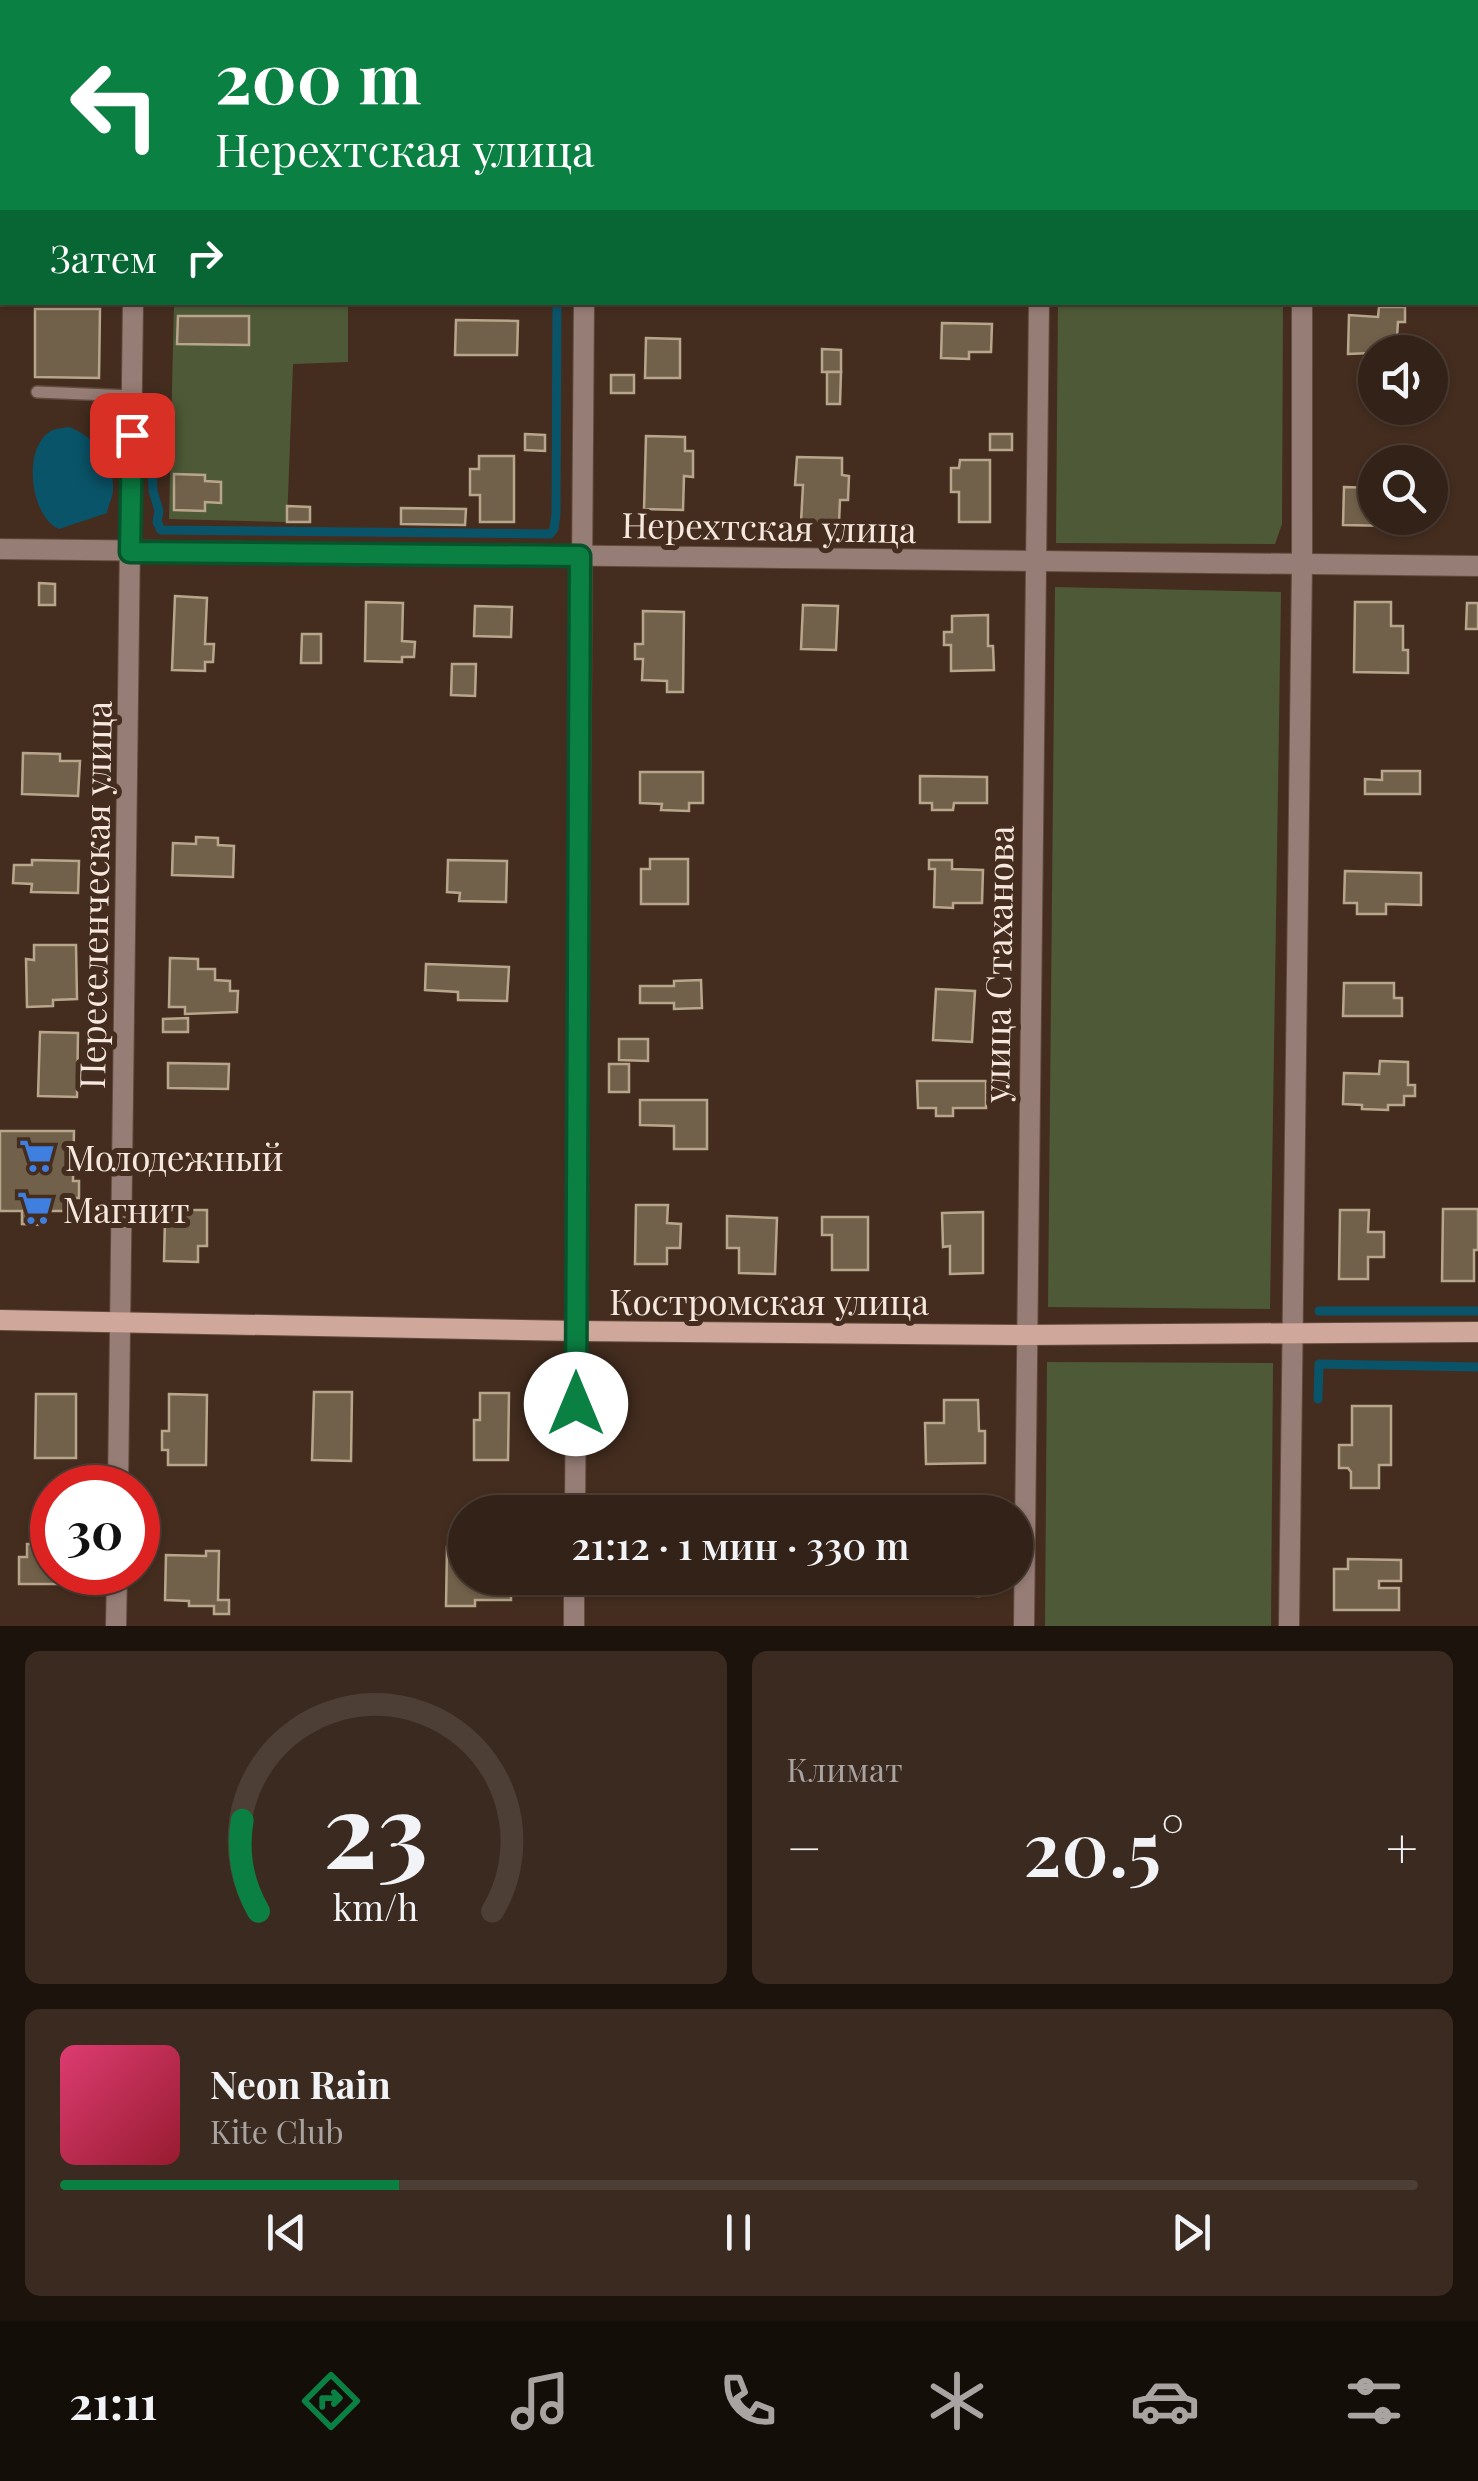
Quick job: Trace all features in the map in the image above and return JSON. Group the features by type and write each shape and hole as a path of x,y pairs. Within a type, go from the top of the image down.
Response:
{"street":[{"name":"Переселенческая улица","path":"118,1465 133,305"},
{"path":"575,1495 584,305"},
{"name":"улица Стаханова","path":"1024,1626 1039,305"},
{"path":"1288,1626 1302,305"},
{"name":"Нерехтская улица","path":"0,550 1478,566"},
{"name":"Костромская улица","path":"0,1320 1025,1335 1478,1332"},
{"path":"116,1626 117,1595"},
{"path":"574,1595 574,1626"}],"lane":[{"path":"37,392 132,396"}],"green space":[{"path":"174,305 348,305 348,362 293,364 287,522 169,519"},
{"path":"1058,305 1283,305 1282,524 1275,544 1056,543"},
{"path":"1055,587 1281,592 1270,1309 1048,1307"},
{"path":"1047,1362 1273,1363 1271,1626 1045,1626"}],"water":[{"path":"69,427 87,437 107,460 113,493 107,513 59,529 41,511 33,465 43,438 53,430"}],"building":[{"path":"1379,307 1405,307 1405,322 1398,322 1397,335 1358,335 1358,354 1348,354 1349,315 1378,317"},
{"path":"35,309 100,309 99,378 35,377"},
{"path":"178,316 249,316 249,345 177,344"},
{"path":"456,320 518,321 517,355 455,355"},
{"path":"942,323 992,324 991,352 969,352 969,359 941,358"},
{"path":"646,338 680,339 680,378 645,378"},
{"path":"822,349 841,350 841,372 822,372"},
{"path":"827,372 841,372 840,404 827,404"},
{"path":"611,375 634,375 634,393 611,393"},
{"path":"525,434 545,435 545,451 525,450"},
{"path":"990,434 1012,434 1012,450 990,450"},
{"path":"646,436 685,437 685,451 693,451 693,477 684,476 683,510 644,509"},
{"path":"479,456 514,456 514,522 480,522 480,495 470,495 470,469 479,469"},
{"path":"797,457 842,458 842,475 849,476 848,500 840,500 839,523 801,522 803,485 795,485"},
{"path":"960,460 990,460 990,522 959,522 959,492 951,492 951,468 959,468"},
{"path":"174,474 205,475 205,481 221,482 221,503 205,502 205,511 174,510"},
{"path":"1344,487 1358,487 1358,525 1343,525"},
{"path":"287,506 310,507 310,522 287,522"},
{"path":"401,508 466,509 465,525 401,524"},
{"path":"39,583 55,584 55,605 39,605"},
{"path":"175,596 207,598 205,644 214,644 213,662 205,662 205,671 172,670"},
{"path":"366,602 403,603 402,641 415,642 414,657 402,657 402,662 365,661"},
{"path":"1355,602 1391,602 1391,626 1403,626 1408,673 1354,672"},
{"path":"1467,603 1478,603 1478,629 1466,629"},
{"path":"803,605 838,606 836,650 801,649"},
{"path":"475,606 512,607 511,637 474,636"},
{"path":"643,611 684,612 683,692 667,692 667,681 642,680 643,659 635,659 635,644 643,644"},
{"path":"988,615 988,646 993,646 994,670 951,671 951,645 944,645 944,632 952,632 952,616"},
{"path":"302,634 321,634 321,663 301,663"},
{"path":"452,664 476,664 475,696 451,695"},
{"path":"23,753 60,754 60,761 80,761 78,796 22,794"},
{"path":"1382,771 1420,771 1420,794 1365,794 1365,779 1382,780"},
{"path":"640,772 703,772 703,803 689,803 689,811 661,810 662,804 640,803"},
{"path":"920,776 987,777 987,803 954,803 953,810 932,810 932,803 920,803"},
{"path":"196,837 218,838 218,845 234,846 233,877 172,875 173,843 196,844"},
{"path":"650,859 688,859 688,904 641,904 641,869 650,869"},
{"path":"32,860 79,861 78,893 31,892 32,884 13,883 14,865 32,865"},
{"path":"448,860 507,861 506,902 459,901 460,893 447,892"},
{"path":"929,860 952,860 952,869 983,870 982,903 934,907 935,869 929,869"},
{"path":"1345,871 1421,873 1421,905 1386,904 1386,914 1357,914 1357,903 1344,903"},
{"path":"34,945 76,945 77,999 53,1000 53,1006 27,1007 26,959 34,960"},
{"path":"170,958 198,959 198,969 215,969 215,980 230,981 230,991 238,991 237,1012 185,1014 185,1007 169,1007"},
{"path":"426,964 509,967 507,1001 458,1000 458,992 425,990"},
{"path":"701,980 702,1008 674,1009 674,1003 640,1003 640,986 674,986 674,981"},
{"path":"1344,983 1394,983 1394,998 1402,998 1402,1016 1343,1016"},
{"path":"936,989 975,991 972,1042 933,1040"},
{"path":"188,1018 188,1032 163,1032 163,1019"},
{"path":"40,1032 78,1033 77,1097 38,1096"},
{"path":"619,1039 648,1039 648,1061 619,1060"},
{"path":"1380,1061 1408,1062 1408,1085 1415,1085 1415,1096 1404,1096 1404,1105 1388,1105 1388,1110 1343,1104 1344,1073 1379,1074"},
{"path":"168,1063 229,1064 228,1089 168,1088"},
{"path":"609,1064 629,1064 629,1092 609,1092"},
{"path":"917,1081 986,1081 986,1108 953,1108 953,1116 936,1116 936,1108 918,1108"},
{"path":"640,1100 707,1100 707,1149 674,1149 674,1126 640,1125"},
{"name":"Молодежный","path":"0,1131 74,1131 73,1181 79,1181 79,1198 73,1198 73,1211 43,1211 43,1225 22,1224 22,1211 0,1211"},
{"path":"636,1205 668,1205 667,1223 681,1224 680,1248 667,1248 667,1264 635,1264"},
{"path":"1443,1209 1478,1209 1474,1281 1442,1281"},
{"path":"182,1210 207,1210 207,1246 198,1246 198,1262 164,1261 165,1219 182,1219"},
{"path":"1340,1210 1369,1210 1368,1232 1384,1232 1384,1257 1368,1257 1368,1279 1339,1279"},
{"path":"983,1212 983,1273 950,1274 950,1246 943,1247 942,1213"},
{"path":"727,1216 777,1218 775,1274 739,1273 739,1248 727,1248"},
{"path":"822,1217 868,1217 868,1270 832,1270 832,1235 822,1235"},
{"path":"314,1392 352,1392 351,1461 312,1460"},
{"path":"480,1393 509,1393 508,1460 474,1460 474,1420 480,1420"},
{"path":"36,1394 76,1394 76,1458 35,1458"},
{"path":"169,1394 207,1395 206,1465 168,1465 168,1450 162,1450 162,1431 169,1431"},
{"path":"944,1400 978,1400 979,1431 985,1431 985,1463 926,1464 925,1423 944,1423"},
{"path":"1352,1406 1391,1406 1391,1465 1379,1465 1379,1488 1351,1488 1351,1472 1339,1468 1339,1445 1352,1445"},
{"path":"30,1544 30,1584 19,1584 19,1557 27,1557"},
{"path":"447,1547 448,1595 511,1595 511,1600 475,1600 475,1606 446,1606"},
{"path":"206,1551 219,1551 218,1600 229,1600 229,1614 214,1614 214,1606 189,1606 189,1601 165,1600 166,1555 206,1556"},
{"path":"1348,1559 1401,1560 1401,1581 1379,1581 1379,1588 1399,1588 1399,1610 1334,1610 1334,1569 1348,1569"}],"waterway":[{"path":"151,440 153,491 161,530 550,534 556,514 557,305"},
{"path":"1319,1311 1478,1311"},
{"path":"1318,1399 1319,1364 1478,1367"}],"place":[{"name":"Молодежный","path":"37,1156"},
{"name":"Магнит","path":"35,1208"}],"route":[{"path":"132,435 130,552 580,556 576,1404"}]}
